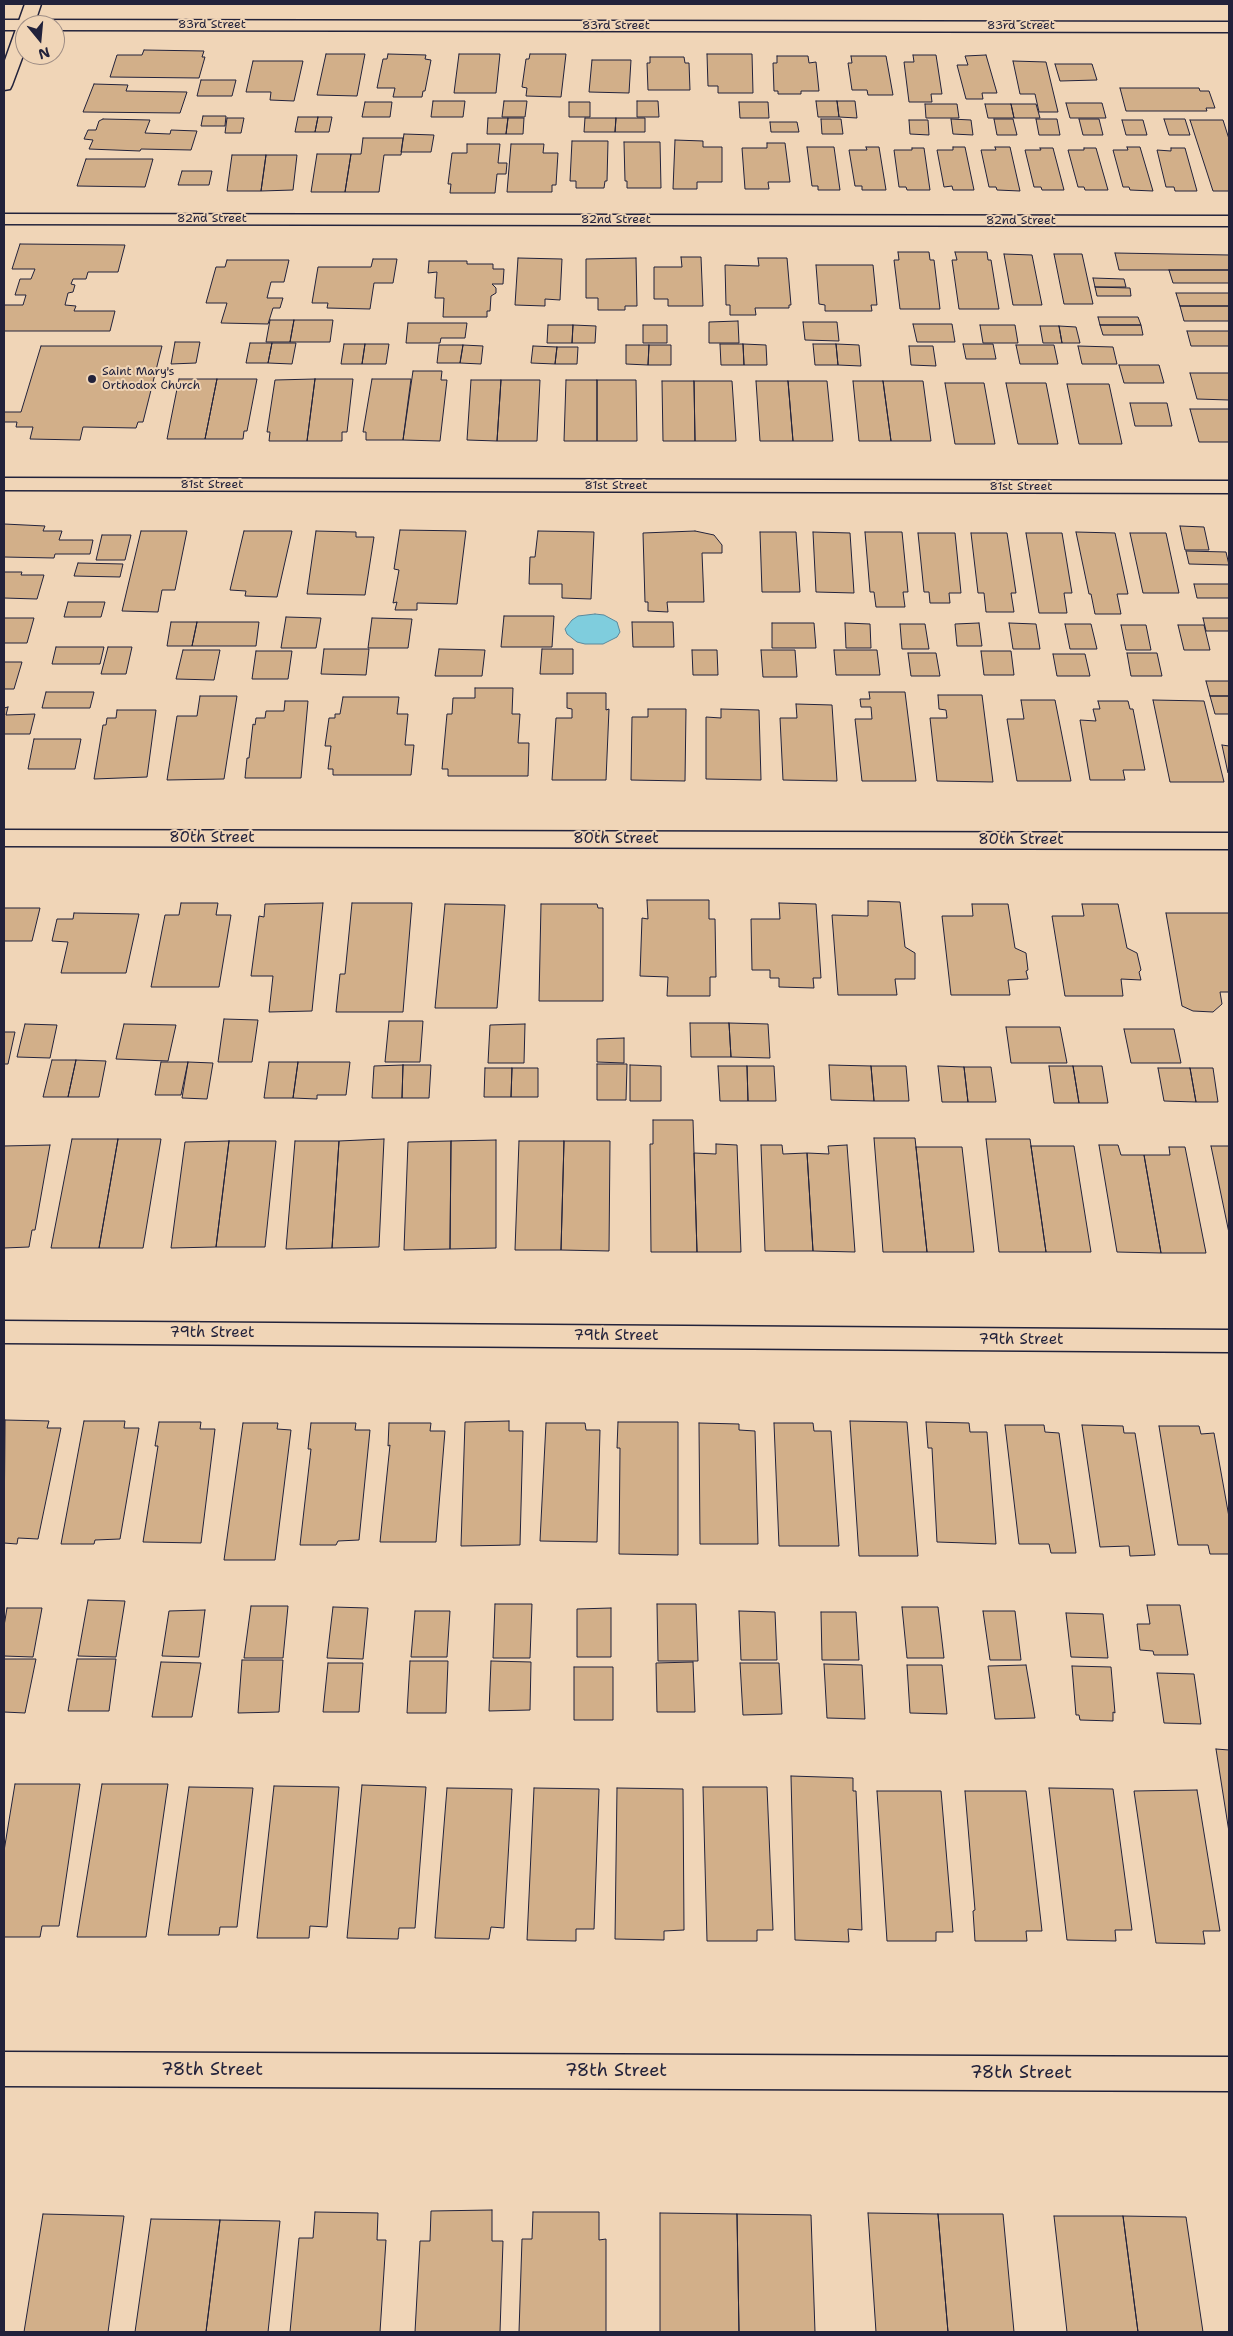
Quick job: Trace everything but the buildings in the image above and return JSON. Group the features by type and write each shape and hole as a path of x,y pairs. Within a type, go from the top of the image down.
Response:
{"street":[{"name":"83rd Street","path":"65,26 1229,27"},
{"path":"4,85 15,56"},
{"name":"82nd Street","path":"4,219 1229,221"},
{"name":"81st Street","path":"4,484 1229,487"},
{"name":"80th Street","path":"4,838 1229,841"},
{"name":"79th Street","path":"4,1332 1229,1341"},
{"name":"78th Street","path":"4,2069 1229,2074"}],"water":[{"path":"604,615 617,622 620,632 617,637 603,644 585,644 577,642 567,634 565,629 572,620 578,616"}],"place":[{"name":"Saint Mary's Orthodox Church","path":"92,379"}]}
